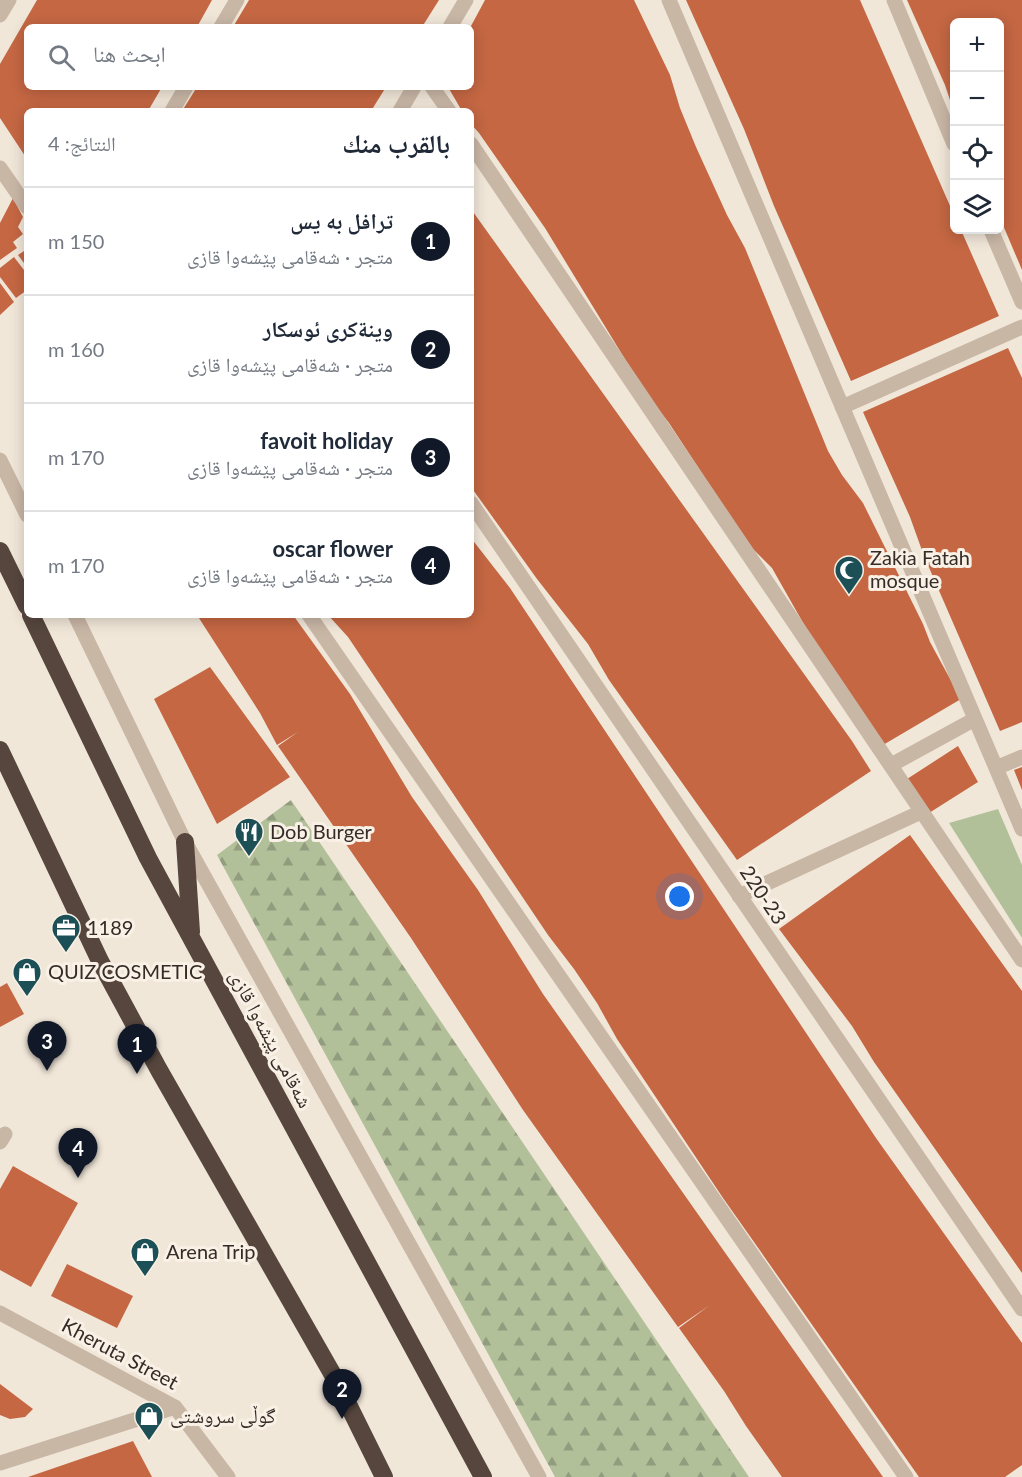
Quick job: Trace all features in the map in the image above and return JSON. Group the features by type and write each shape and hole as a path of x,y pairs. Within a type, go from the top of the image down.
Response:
{"highway":[{"path":"0,551 24,600"},
{"name":"شەقامی پێشەوا قازی","path":"32,618 148,858 478,1473"},
{"path":"0,750 100,962 337,1382 384,1477"},
{"path":"185,842 192,940"}],"street":[{"path":"0,15 9,0"},
{"path":"223,24 237,0"},
{"path":"452,24 466,0"},
{"path":"669,0 1022,829"},
{"path":"894,0 950,134"},
{"path":"174,108 184,90"},
{"path":"402,108 412,90"},
{"path":"434,90 446,108"},
{"path":"474,148 1022,960"},
{"path":"0,168 24,203"},
{"path":"993,234 1022,302"},
{"path":"842,407 1022,327"},
{"path":"0,460 24,509"},
{"name":"220-23","path":"474,507 1022,1310"},
{"path":"76,618 185,842 539,1477"},
{"path":"311,618 906,1477"},
{"path":"891,765 975,719"},
{"path":"996,768 1022,757"},
{"path":"739,896 921,812"},
{"name":"Kheruta Street","path":"0,1313 175,1407 228,1477"},
{"path":"0,1463 175,1407"}],"green space":[{"path":"291,800 749,1477 555,1477 217,855"},
{"path":"998,809 1022,865 1022,938 949,823"}],"building":[{"path":"37,0 212,0 199,24 24,24 24,90 160,90 150,108 24,108 24,154 0,118 0,64"},
{"path":"249,0 439,0 424,24 235,24"},
{"path":"485,0 634,0 670,75 680,108 696,147 745,248 828,451 863,503 930,642 961,699 883,745 819,651 772,568 749,545 669,423 645,392 545,228 474,127 474,108 460,108 450,90 474,90 474,24 472,24"},
{"path":"686,0 860,0 950,206 950,234 963,234 999,316 851,381 774,206 744,129"},
{"path":"907,0 1022,0 1022,270 1004,227 1004,18 950,18 950,100"},
{"path":"195,90 384,90 373,108 184,108"},
{"path":"13,198 23,217 18,227 23,234 13,242 17,248 0,260 0,223"},
{"path":"474,213 852,741 871,771 737,860 609,680 588,644 537,579 474,491"},
{"path":"24,251 24,263 18,255"},
{"path":"14,257 24,270 24,292 16,298 0,277 0,268"},
{"path":"0,283 14,302 0,315"},
{"path":"1008,348 1022,378 1022,722 1000,731 863,412"},
{"path":"474,542 510,588 876,1138 1022,1343 1022,1465 1005,1477 919,1477 723,1198 617,1039 597,1003 548,935 348,637 331,618 474,618"},
{"path":"199,618 295,618 350,694 412,797 478,890 543,994 883,1477 782,1477 679,1328 710,1305 678,1327 523,1110 411,938 278,746 298,732 277,745 260,713"},
{"path":"210,667 290,777 217,824 154,699"},
{"path":"958,746 978,782 929,813 907,779"},
{"path":"1022,767 1022,790 1014,770"},
{"path":"910,835 1022,991 1022,1273 874,1062 852,1026 779,929"},
{"path":"7,983 24,1014 0,1027 0,987"},
{"path":"13,1166 78,1203 31,1287 0,1270 0,1189"},
{"path":"67,1264 133,1296 117,1328 51,1296"},
{"path":"0,1384 33,1409 25,1417 10,1419 0,1415"},
{"path":"133,1441 152,1477 28,1477"}],"place":[{"name":"Zakia Fatah mosque","path":"849,596"},
{"name":"Dob Burger","path":"249,858"},
{"name":"1189","path":"66,954"},
{"name":"QUIZ COSMETIC","path":"27,998"},
{"name":"favoit holiday","path":"47,1071"},
{"name":"ترافل به يس","path":"137,1074"},
{"name":"oscar flower","path":"78,1178"},
{"name":"Arena Trip","path":"145,1278"},
{"name":"وينةكرى ئوسكار","path":"342,1419"},
{"name":"گوڵی سروشتی","path":"149,1442"}]}
